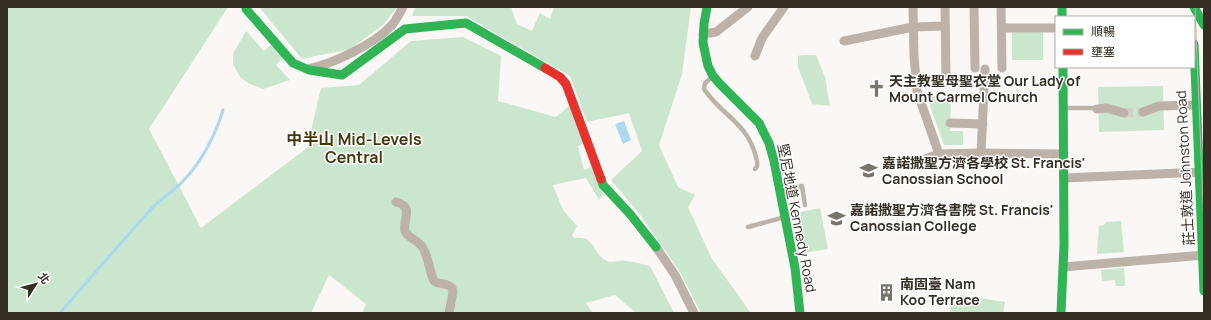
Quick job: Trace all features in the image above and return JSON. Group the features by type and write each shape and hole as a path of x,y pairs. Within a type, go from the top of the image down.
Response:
{"street":[{"path":"246,7 246,9 297,67 342,75 405,29 466,23 563,80 603,185 630,214 656,247 675,275 694,313"},
{"path":"306,69 318,67 363,46 391,26 403,7"},
{"name":"堅尼地道 Kennedy Road","path":"707,7 703,34 706,60 713,76 762,128 772,151 795,268 800,313"},
{"path":"703,34 716,32 748,7"},
{"path":"755,56 762,38 784,7"},
{"path":"913,7 917,91 939,154"},
{"path":"945,7 946,76"},
{"path":"974,7 975,68"},
{"path":"1001,7 1002,68"},
{"path":"1193,7 1204,25"},
{"path":"844,41 913,27 945,26"},
{"path":"1006,28 1055,28"},
{"path":"1061,313 1064,267 1062,68"},
{"name":"莊士敦道 Johnston Road","path":"1195,68 1196,105 1202,172 1204,291"},
{"path":"981,153 985,69"},
{"path":"1143,112 1159,106 1196,105"},
{"path":"1097,108 1107,108 1124,113"},
{"path":"950,123 982,124"},
{"path":"907,165 939,154 1063,154"},
{"path":"1064,178 1202,172"},
{"path":"396,202 406,209 407,215 405,230 408,236 417,241 423,248 430,265 434,281 448,285 452,288 449,313"},
{"path":"1064,267 1203,255"}],"lane":[{"path":"713,76 705,83 704,89 747,135 753,146 758,164 755,169"},
{"path":"1063,108 1097,108"},
{"path":"779,190 802,186 805,205"},
{"path":"748,227 785,217"}],"green space":[{"path":"7,7 228,7 149,129 201,228 307,148 321,88 359,85 411,41 463,37 501,56 498,101 556,117 570,105 584,144 578,146 584,170 593,166 604,195 599,200 586,178 553,185 563,210 577,226 572,235 574,238 587,239 598,254 607,261 627,261 650,266 674,313 636,313 615,295 586,303 593,313 362,313 366,304 329,275 311,313 7,313"},
{"path":"259,7 397,7 383,25 350,49 302,59"},
{"path":"415,7 511,7 517,24 532,31 540,13 550,19 554,7 691,7 682,74 659,145 678,187 695,195 688,207 712,259 751,313 701,313 680,272 641,216 611,180 642,151 629,113 587,122 570,76 466,16 412,16"},
{"path":"246,31 264,51 272,44 284,57 276,65 290,80 263,89 248,83 240,77 233,64 233,54"},
{"path":"1012,32 1043,32 1043,60 1012,60"},
{"path":"816,55 825,77 830,106 812,104 798,67 798,56"},
{"path":"1163,86 1164,130 1099,132 1098,87"},
{"path":"927,97 951,98 950,131 963,131 963,145 944,145"},
{"path":"820,208 828,249 804,253 796,213"},
{"path":"1121,221 1124,252 1097,254 1099,226 1104,225 1106,222"},
{"path":"1124,268 1125,286 1116,286 1115,280 1102,281 1101,270"},
{"path":"960,295 1005,302 1003,313 950,313 952,302 958,303"}],"water":[{"path":"624,121 631,140 623,144 615,124"}],"waterway":[{"path":"60,313 151,209 190,174 207,148 223,110"}],"tunnel":[{"path":"1124,113 1143,112"}],"tram line":[{"path":"1195,7 1204,226"}],"traffic: fast":[{"path":"246,7 246,9 293,63 309,70 342,75 405,29 466,23 545,68"},
{"path":"707,7 703,43 708,66 713,76 720,84 759,123 769,143 774,161 795,268 800,313"},
{"path":"1062,7 1062,16"},
{"path":"1194,7 1204,25"},
{"path":"1061,313 1064,245 1063,68"},
{"path":"1195,68 1204,291"},
{"path":"601,179 603,185 630,214 656,247"}],"traffic: jam":[{"path":"545,68 560,77 566,84 601,179"}],"place":[{"name":"天主教聖母聖衣堂 Our Lady of Mount Carmel Church","path":"876,89"},
{"name":"嘉諾撒聖方濟各學校 St. Francis' Canossian School","path":"869,171"},
{"name":"嘉諾撒聖方濟各書院 St. Francis' Canossian College","path":"837,218"},
{"name":"南固臺 Nam Koo Terrace","path":"887,292"}],"district":[{"name":"中半山 Mid-Levels Central","path":"354,148"}]}
